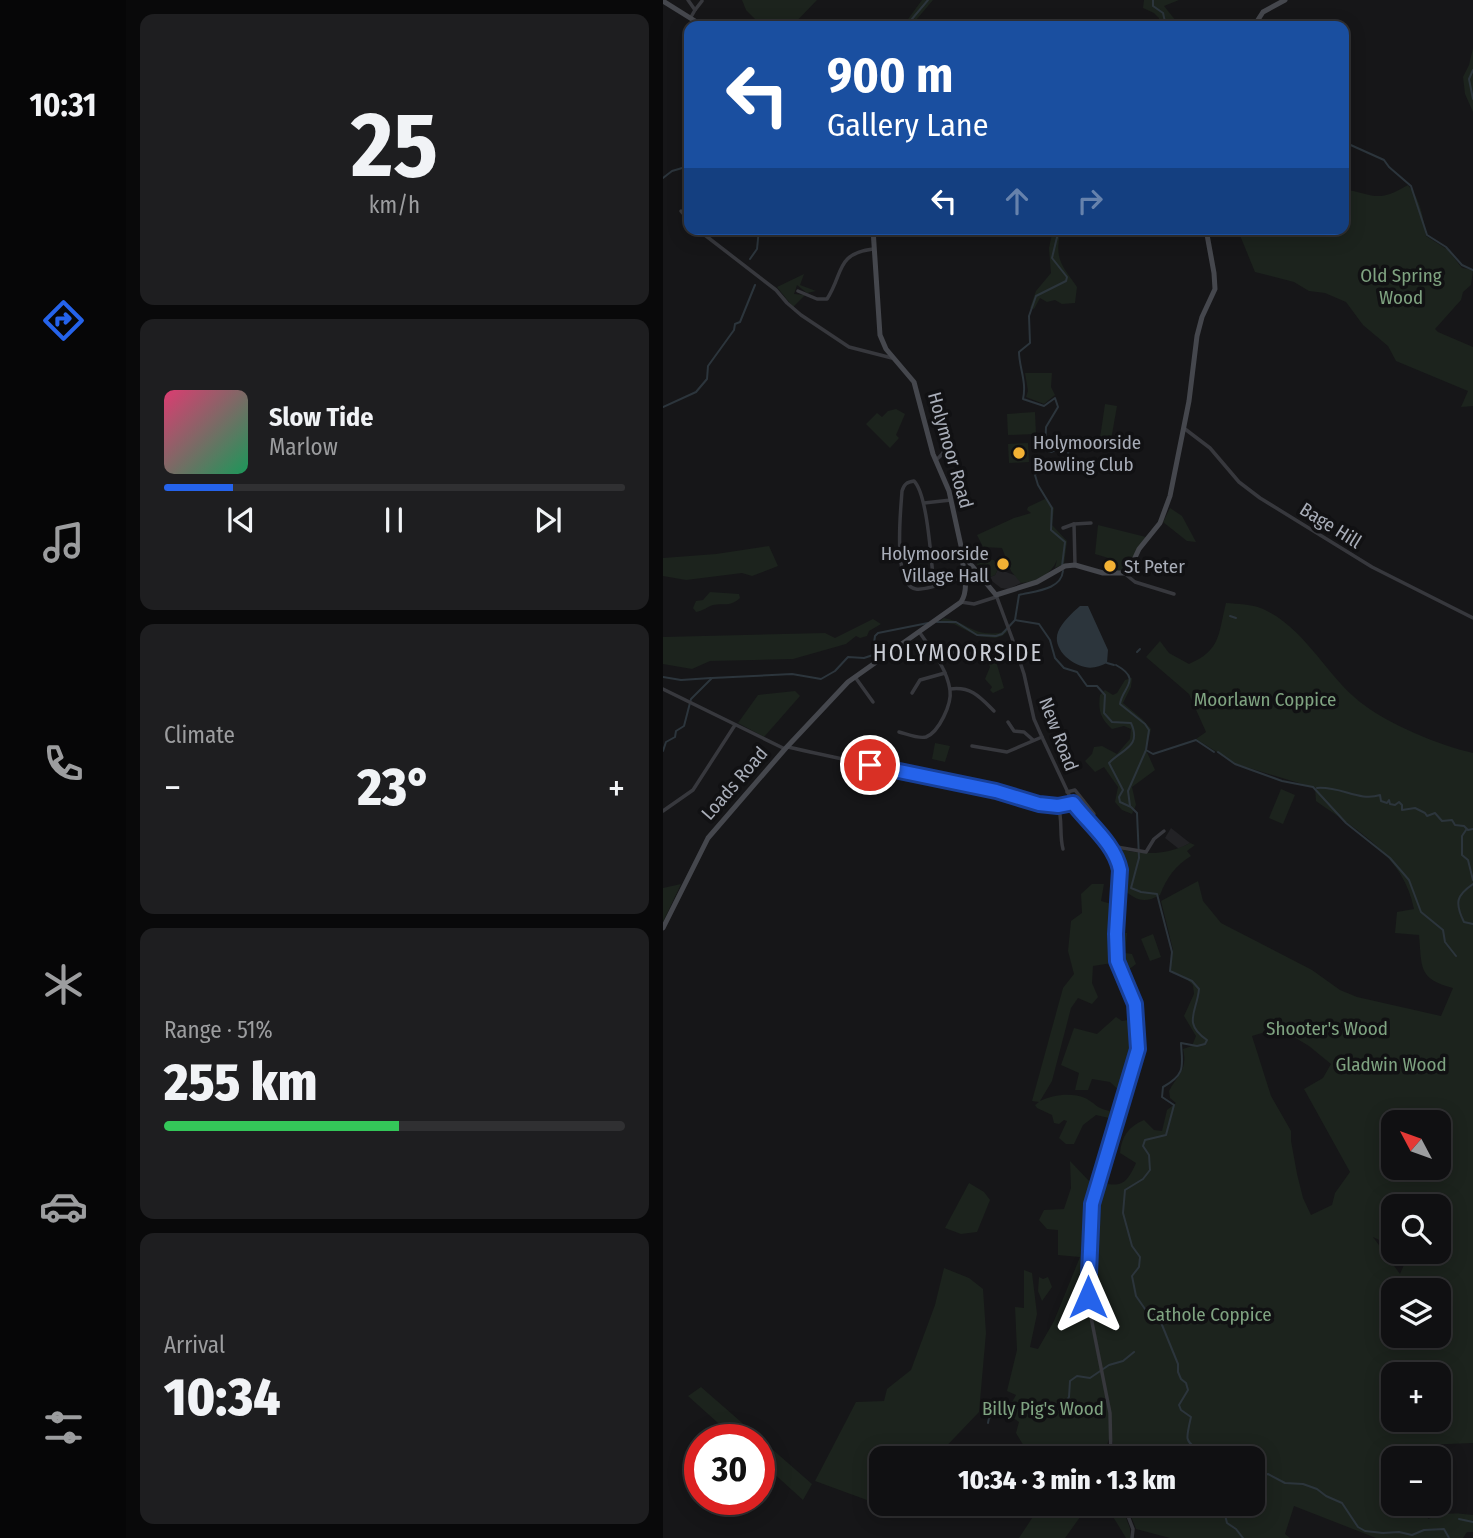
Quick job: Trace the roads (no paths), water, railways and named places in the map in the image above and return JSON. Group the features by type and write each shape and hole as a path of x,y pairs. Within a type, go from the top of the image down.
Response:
{"street":[{"path":"687,0 695,10"},
{"path":"1257,21 1263,12 1285,0"},
{"path":"663,1 696,21"},
{"path":"691,17 702,1"},
{"path":"681,211 684,214"},
{"path":"705,235 776,289 801,315 849,347 895,358"},
{"name":"Holymoor Road","path":"873,235 880,335 886,349 914,382 935,460 949,491 961,546 968,561 996,596"},
{"path":"1124,573 1165,513 1183,428 1198,333 1215,289 1207,235"},
{"path":"798,291 817,299 827,299 837,273 848,258 855,252 873,249"},
{"name":"Bage Hill","path":"1183,428 1200,439 1239,482 1260,498 1372,567 1473,618"},
{"path":"935,460 943,454 948,444 948,430"},
{"path":"1180,442 1190,435"},
{"path":"934,585 924,503 914,481 904,485 900,553 905,579 917,590 964,577"},
{"path":"924,503 951,500"},
{"path":"1063,528 1091,523"},
{"path":"1074,524 1075,565"},
{"path":"961,546 965,595 962,602"},
{"path":"996,596 1075,565 1103,573 1124,573 1135,582 1175,594"},
{"name":"Loads Road","path":"663,928 708,838 848,682 962,602 974,604 996,596"},
{"name":"New Road","path":"996,596 1016,650 1034,719 1042,737 1073,803 1109,845"},
{"path":"899,732 920,738 928,736 939,726 951,697 938,658 919,632"},
{"path":"938,658 949,652 963,650 987,660"},
{"path":"911,692 920,680 945,673"},
{"path":"855,677 873,702"},
{"path":"950,689 961,688 974,692 994,711"},
{"path":"663,689 786,748 996,791 1039,804 1058,806 1073,803"},
{"path":"663,811 693,790 735,725"},
{"path":"1008,726 1014,731 1021,730 1033,740"},
{"path":"972,746 1007,752 1042,737"},
{"path":"1067,792 1075,790 1094,814"},
{"path":"1058,806 1062,816 1060,837 1063,849"},
{"path":"1109,845 1146,852 1163,831"},
{"path":"1109,845 1119,860 1120,870 1117,961 1135,1004 1138,1049 1092,1204 1088,1297 1102,1361 1111,1423 1110,1446"},
{"path":"1128,1516 1133,1529 1132,1538"}],"waterway":[{"path":"910,21 928,0"},
{"path":"1153,0 1153,6 1163,13 1165,21"},
{"path":"1473,70 1469,79 1473,99"},
{"path":"1349,144 1384,160 1411,186 1427,235 1446,247 1462,265 1473,270"},
{"path":"663,178 672,171 684,167"},
{"path":"750,259 757,249 758,235"},
{"path":"1058,235 1052,258 1067,277 1066,281 1036,296 1029,316 1030,343 1019,352 1023,399 1044,406 1055,398 1058,407 1046,427 1045,450 1051,452 1065,446 1069,449 1068,455 1061,461 1046,463 1035,475 1052,508 1051,530 1065,542 1062,566"},
{"path":"663,407 696,392 707,379 708,366 734,330 735,324 740,322 755,285"},
{"path":"1063,571 1058,582 1052,586 1019,595 1015,620 1039,624 1050,640 1055,658 1064,668 1077,672 1087,686 1097,686 1105,695 1104,713 1112,722 1131,723 1134,731 1132,743 1109,763 1123,790 1119,797 1120,802 1137,813 1139,858 1131,888 1157,894 1172,952 1170,971 1192,981 1199,989 1193,1022 1199,1034 1207,1040 1205,1044 1197,1046 1181,1043 1180,1073 1163,1087 1162,1097 1174,1105 1166,1135 1145,1140 1143,1146 1149,1155 1150,1170 1143,1179 1125,1190 1123,1213 1132,1246 1140,1257 1139,1267 1132,1276 1136,1296 1145,1309 1160,1320 1178,1364 1178,1372 1186,1383 1188,1390 1179,1405 1181,1410 1191,1417 1187,1438 1193,1446"},
{"path":"1230,616 1236,618"},
{"path":"937,622 956,622 977,635 996,636 1002,634 1015,620"},
{"path":"663,751 666,742 675,737 676,731 684,726 691,699 712,678 792,674 821,679 835,671 848,657 864,658 876,654 873,650 878,633 928,623"},
{"path":"1137,652 1140,649"},
{"path":"1107,663 1114,665"},
{"path":"1116,665 1124,670 1130,679 1120,704 1149,730 1146,750 1128,791 1130,806"},
{"path":"663,677 681,680 711,678"},
{"path":"1146,750 1153,754 1196,740 1214,752"},
{"path":"1218,752 1235,764 1282,781 1313,787 1346,823 1390,858 1409,880 1421,912 1443,930 1445,942 1456,956"},
{"path":"1317,788 1334,789 1365,797 1380,795 1381,801 1387,803 1389,800 1390,804 1395,805 1399,802 1402,810 1415,808 1427,816 1435,813 1442,821 1452,820 1455,825 1473,829"},
{"path":"1466,830 1462,836 1462,855 1468,860 1473,880"},
{"path":"1473,884 1463,892 1458,904 1464,922 1473,924"},
{"path":"988,1423 989,1418 994,1415 1026,1407 1047,1406 1058,1411 1069,1397 1070,1381 1077,1376 1090,1378 1109,1365 1123,1361 1134,1352"},
{"path":"1265,1475 1285,1483 1303,1484 1317,1489 1342,1503 1358,1527 1365,1531 1412,1535 1424,1530 1444,1529 1449,1538"},
{"path":"1225,1516 1227,1523 1243,1538"},
{"path":"1459,1519 1473,1522"}],"place":[{"name":"Holymoorside Bowling Club","path":"1019,453"},
{"name":"Holymoorside Village Hall","path":"1003,564"},
{"name":"St Peter","path":"1110,566"}],"district":[{"name":"HOLYMOORSIDE","path":"958,653"}],"park label":[{"name":"Old Spring Wood","path":"1401,286"},
{"name":"Moorlawn Coppice","path":"1265,699"},
{"name":"Shooter's Wood","path":"1327,1028"},
{"name":"Gladwin Wood","path":"1391,1064"},
{"name":"Cathole Coppice","path":"1209,1314"},
{"name":"Billy Pig's Wood","path":"1043,1408"}]}
